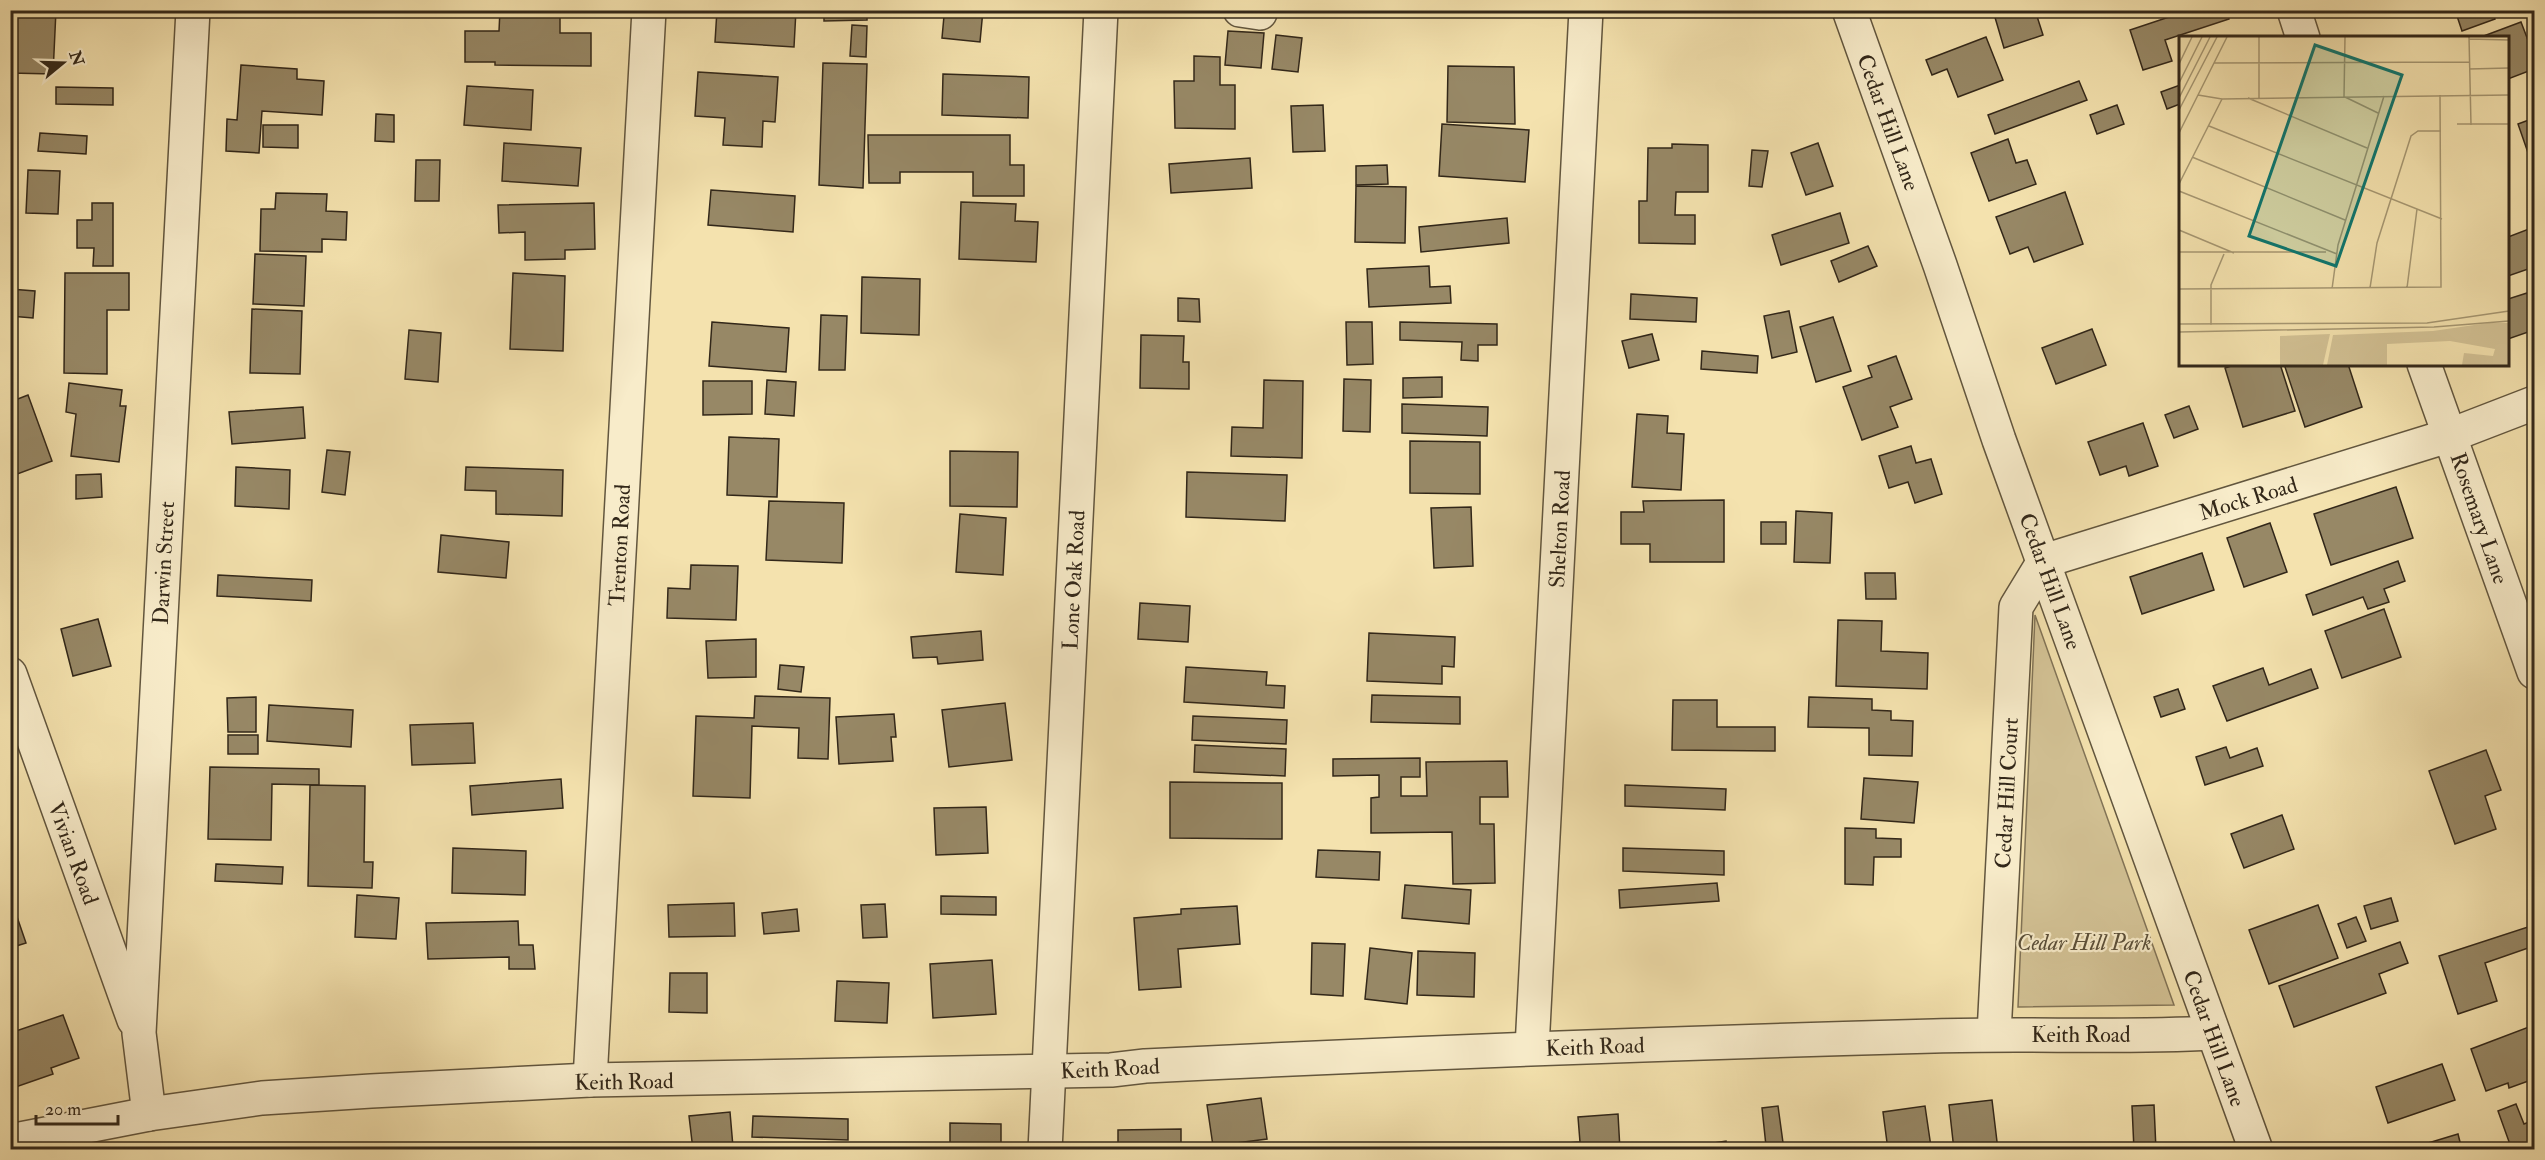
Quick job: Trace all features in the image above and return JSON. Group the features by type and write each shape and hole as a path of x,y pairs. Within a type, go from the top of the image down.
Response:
{"street":[{"name":"Darwin Street","path":"149,1114 138,1033 193,10"},
{"name":"Trenton Road","path":"590,1080 649,10"},
{"name":"Lone Oak Road","path":"1045,1149 1101,10"},
{"name":"Shelton Road","path":"1532,1048 1586,10"},
{"name":"Cedar Hill Lane","path":"1849,10 1940,265 1999,441 2256,1149"},
{"path":"2294,10 2303,36"},
{"name":"Rosemary Lane","path":"2425,366 2535,672"},
{"path":"2451,435 2535,403"},
{"name":"Mock Road","path":"2044,561 2451,435"},
{"name":"Cedar Hill Court","path":"1994,1034 2016,607 2044,561"},
{"name":"Vivian Road","path":"10,674 138,1033"},
{"name":"Keith Road","path":"10,1141 149,1114 262,1098 590,1080 1049,1071 1532,1048 1994,1034 2176,1035 2213,1032"}],"green space":[{"name":"Cedar Hill Park","path":"2035,615 2174,1005 2018,1007"}],"building":[{"path":"10,10 56,10 53,74 10,73"},
{"path":"500,10 560,10 560,33 591,33 591,66 495,65 495,62 465,62 465,31 499,31"},
{"path":"717,10 796,10 794,47 715,42"},
{"path":"824,10 867,10 867,20 824,21"},
{"path":"890,10 983,10 980,42 942,38 944,16"},
{"path":"2006,10 2035,10 2043,35 2004,48 1994,14"},
{"path":"2190,10 2227,10 2229,19 2165,40 2172,61 2143,70 2130,30"},
{"path":"2455,10 2492,10 2495,19 2462,31"},
{"path":"2521,22 2534,56 2534,69 2509,79 2509,36 2484,36"},
{"path":"852,25 867,26 866,57 850,56"},
{"path":"1228,31 1264,33 1261,68 1225,65"},
{"path":"1276,35 1302,38 1298,72 1272,69"},
{"path":"1986,37 2003,80 1958,97 1947,69 1932,75 1926,60"},
{"path":"1194,56 1220,57 1220,85 1235,85 1235,129 1175,128 1174,81 1194,81"},
{"path":"823,63 867,64 863,188 819,185"},
{"path":"241,65 297,69 297,79 324,81 322,115 262,111 259,153 226,151 227,119 237,120"},
{"path":"1448,66 1514,67 1515,124 1447,122"},
{"path":"698,72 778,77 775,122 763,121 762,147 723,145 725,118 695,116"},
{"path":"943,74 1029,77 1028,118 942,115"},
{"path":"2079,81 2087,100 1995,134 1988,115"},
{"path":"2179,85 2179,104 2167,109 2161,92"},
{"path":"467,86 533,90 531,130 464,125"},
{"path":"56,87 113,88 113,105 56,104"},
{"path":"1323,105 1325,151 1293,152 1291,106"},
{"path":"2117,105 2124,124 2097,134 2090,115"},
{"path":"376,114 394,115 394,142 375,141"},
{"path":"2534,118 2534,170 2518,124"},
{"path":"1442,124 1529,130 1525,182 1439,176"},
{"path":"263,125 298,125 298,148 263,147"},
{"path":"40,133 87,136 86,154 38,151"},
{"path":"868,135 1010,135 1010,165 1024,165 1024,196 973,196 973,172 900,172 900,183 869,183"},
{"path":"2008,139 2016,163 2027,160 2036,184 1989,201 1971,153"},
{"path":"504,143 581,148 578,186 502,181"},
{"path":"1818,143 1833,186 1806,195 1791,153"},
{"path":"1672,144 1708,145 1708,192 1676,192 1675,215 1695,215 1695,244 1639,243 1639,201 1647,201 1648,148 1672,148"},
{"path":"1752,150 1768,151 1762,187 1749,186"},
{"path":"1250,158 1252,188 1171,193 1169,164"},
{"path":"416,160 440,160 439,201 415,201"},
{"path":"1387,165 1388,184 1356,185 1356,166"},
{"path":"28,170 60,171 58,214 26,213"},
{"path":"1356,186 1406,187 1405,243 1355,242"},
{"path":"711,190 795,196 793,232 708,225"},
{"path":"2065,192 2083,244 2034,262 2028,247 2010,254 1996,217"},
{"path":"276,193 327,194 326,211 347,212 346,240 322,239 322,252 260,251 261,209 275,209"},
{"path":"961,202 1016,204 1015,221 1038,222 1036,262 959,259"},
{"path":"92,203 113,203 113,266 93,266 94,248 77,248 77,220 92,220"},
{"path":"594,203 595,249 565,250 565,259 525,260 525,232 499,233 498,205"},
{"path":"1840,213 1849,243 1781,265 1772,235"},
{"path":"1507,218 1509,243 1421,252 1419,227"},
{"path":"2534,227 2534,267 2509,276 2509,237"},
{"path":"1868,246 1877,266 1839,282 1831,261"},
{"path":"255,254 306,256 304,306 253,304"},
{"path":"1429,266 1430,287 1450,286 1451,303 1369,307 1367,269"},
{"path":"65,273 129,273 129,310 107,310 107,374 64,373"},
{"path":"513,273 565,276 563,351 510,349"},
{"path":"862,277 920,279 919,335 861,333"},
{"path":"10,289 35,291 33,318 10,316"},
{"path":"2527,293 2534,312 2534,330 2509,339 2509,299"},
{"path":"1631,294 1697,298 1696,322 1630,319"},
{"path":"1178,298 1199,299 1200,322 1178,321"},
{"path":"252,309 302,311 300,374 250,373"},
{"path":"1789,311 1797,352 1772,358 1764,316"},
{"path":"821,315 847,316 845,370 819,370"},
{"path":"1833,317 1851,371 1816,382 1800,327"},
{"path":"712,322 789,328 786,372 709,366"},
{"path":"1346,322 1372,322 1373,364 1347,365"},
{"path":"1400,322 1497,324 1497,345 1478,345 1478,361 1461,360 1462,342 1400,340"},
{"path":"2092,329 2106,365 2056,384 2042,348"},
{"path":"409,330 441,333 438,382 405,379"},
{"path":"1652,334 1659,360 1629,368 1622,341"},
{"path":"1141,335 1184,336 1183,362 1189,362 1189,389 1140,388"},
{"path":"1702,351 1758,356 1757,373 1701,369"},
{"path":"1896,356 1912,399 1890,407 1898,427 1862,440 1843,387 1872,377 1868,366"},
{"path":"2281,366 2295,411 2243,427 2225,368"},
{"path":"2285,366 2349,366 2362,407 2305,427"},
{"path":"1442,377 1442,397 1403,398 1403,378"},
{"path":"1344,379 1371,380 1370,432 1343,431"},
{"path":"767,380 796,382 794,416 765,414"},
{"path":"1264,380 1303,381 1302,458 1231,456 1232,427 1263,428"},
{"path":"703,381 752,381 752,414 703,415"},
{"path":"69,383 122,390 120,406 126,406 119,462 71,456 76,414 66,412"},
{"path":"28,395 52,461 12,476 10,402"},
{"path":"1402,404 1488,407 1487,436 1402,433"},
{"path":"2189,406 2198,429 2174,438 2165,415"},
{"path":"303,407 305,438 232,444 229,412"},
{"path":"1637,414 1668,416 1667,433 1684,434 1681,490 1632,487"},
{"path":"2143,423 2158,466 2129,476 2126,466 2100,475 2088,442"},
{"path":"729,437 779,439 777,497 727,495"},
{"path":"1410,441 1480,442 1480,494 1410,493"},
{"path":"1911,446 1916,463 1931,459 1942,494 1915,503 1908,482 1889,488 1879,456"},
{"path":"327,450 350,452 345,495 322,492"},
{"path":"950,451 1018,452 1017,507 950,506"},
{"path":"236,467 290,470 289,509 235,506"},
{"path":"466,467 563,470 562,516 496,514 496,491 465,490"},
{"path":"1187,472 1287,475 1285,521 1186,517"},
{"path":"101,474 102,497 76,499 76,475"},
{"path":"2396,487 2413,538 2331,565 2314,514"},
{"path":"1724,500 1724,562 1650,562 1650,544 1621,544 1621,512 1644,512 1643,501"},
{"path":"769,501 844,503 842,563 766,560"},
{"path":"1471,507 1473,566 1434,568 1431,508"},
{"path":"1796,511 1832,513 1830,563 1794,562"},
{"path":"960,514 1006,518 1003,575 956,572"},
{"path":"1761,522 1786,522 1786,544 1761,544"},
{"path":"2270,523 2287,572 2244,587 2227,538"},
{"path":"441,535 509,542 506,578 438,572"},
{"path":"2202,553 2214,590 2142,614 2130,577"},
{"path":"2398,561 2405,581 2384,589 2389,602 2368,609 2363,597 2313,615 2306,595"},
{"path":"691,565 738,566 736,620 667,618 668,588 690,589"},
{"path":"1865,573 1895,573 1896,599 1866,599"},
{"path":"218,575 312,580 311,601 217,596"},
{"path":"1140,603 1190,606 1188,642 1138,639"},
{"path":"2384,609 2401,657 2342,678 2325,631"},
{"path":"98,619 111,666 73,676 61,629"},
{"path":"1838,620 1882,621 1881,651 1928,653 1927,689 1836,686"},
{"path":"981,631 983,660 938,664 937,657 913,658 911,637"},
{"path":"1369,633 1455,637 1454,667 1442,666 1442,684 1367,681"},
{"path":"756,639 756,677 708,678 706,641"},
{"path":"780,665 804,667 801,692 778,689"},
{"path":"1186,667 1267,672 1266,685 1285,686 1284,708 1184,702"},
{"path":"2263,668 2269,685 2311,669 2318,688 2227,721 2213,686"},
{"path":"2178,689 2185,709 2161,717 2154,697"},
{"path":"1372,695 1460,697 1460,724 1371,722"},
{"path":"755,696 830,698 828,759 798,758 799,728 752,726 750,798 693,796 696,716 754,718"},
{"path":"256,697 256,732 228,732 227,698"},
{"path":"1809,697 1872,699 1872,710 1891,711 1891,720 1913,721 1912,756 1869,755 1869,728 1808,727"},
{"path":"1673,700 1717,700 1717,727 1775,727 1775,751 1672,750"},
{"path":"1005,703 1012,760 949,767 942,710"},
{"path":"269,705 353,710 351,747 267,741"},
{"path":"894,714 896,737 891,737 893,761 839,764 836,717"},
{"path":"1193,716 1287,720 1286,744 1192,740"},
{"path":"473,723 475,763 412,765 410,725"},
{"path":"228,735 258,735 258,754 228,754"},
{"path":"1195,745 1286,749 1285,776 1194,772"},
{"path":"2226,747 2230,758 2257,748 2263,766 2205,785 2196,757"},
{"path":"2486,750 2501,790 2485,796 2496,829 2455,844 2429,771"},
{"path":"1420,758 1420,777 1401,777 1401,796 1427,796 1426,762 1507,761 1508,797 1480,797 1480,824 1494,824 1495,883 1453,884 1452,832 1371,833 1371,798 1379,797 1379,775 1333,776 1333,759"},
{"path":"210,767 319,769 319,785 272,784 271,840 208,839"},
{"path":"1864,778 1918,782 1914,823 1861,819"},
{"path":"561,779 563,808 472,815 470,786"},
{"path":"1170,782 1282,783 1282,839 1170,838"},
{"path":"310,785 365,786 364,862 373,862 372,888 308,886"},
{"path":"1625,785 1726,789 1725,810 1625,806"},
{"path":"986,807 988,853 936,855 934,808"},
{"path":"2282,815 2294,849 2244,868 2231,834"},
{"path":"1845,828 1876,829 1876,838 1901,839 1901,857 1874,857 1873,885 1845,884"},
{"path":"453,848 526,851 525,895 452,893"},
{"path":"1623,848 1724,851 1724,875 1623,871"},
{"path":"1318,850 1380,852 1379,880 1316,877"},
{"path":"216,864 283,867 282,884 215,881"},
{"path":"1717,883 1719,901 1620,908 1619,890"},
{"path":"1405,885 1471,890 1469,924 1402,918"},
{"path":"357,895 399,898 396,939 355,937"},
{"path":"941,896 996,897 996,915 941,914"},
{"path":"2391,898 2398,921 2371,929 2364,906"},
{"path":"734,903 735,936 669,937 668,905"},
{"path":"885,904 887,937 863,938 861,905"},
{"path":"2318,905 2338,958 2269,984 2249,930"},
{"path":"1237,906 1240,944 1178,949 1181,987 1139,990 1134,918 1181,914 1181,909"},
{"path":"14,908 26,943 10,948 10,909"},
{"path":"797,909 799,931 764,934 762,913"},
{"path":"2356,917 2366,941 2347,948 2338,924"},
{"path":"518,921 519,945 533,945 535,969 509,969 509,957 428,959 426,923"},
{"path":"2534,925 2534,946 2485,963 2497,1001 2458,1014 2439,956"},
{"path":"2400,942 2408,963 2379,974 2386,993 2294,1027 2279,986"},
{"path":"1312,943 1345,944 1343,996 1311,994"},
{"path":"1370,948 1412,953 1407,1004 1365,999"},
{"path":"1418,951 1475,953 1474,997 1417,995"},
{"path":"992,960 996,1014 933,1018 930,964"},
{"path":"670,973 707,973 707,1013 669,1012"},
{"path":"837,981 889,983 887,1023 835,1021"},
{"path":"63,1015 79,1058 51,1068 53,1074 10,1089 10,1033"},
{"path":"2534,1025 2534,1079 2509,1088 2508,1083 2486,1091 2471,1049"},
{"path":"2442,1064 2455,1100 2388,1123 2376,1087"},
{"path":"1261,1098 1267,1139 1213,1146 1207,1105"},
{"path":"1992,1100 1998,1150 1954,1150 1949,1105"},
{"path":"2516,1104 2524,1124 2534,1120 2534,1150 2512,1150 2498,1111"},
{"path":"2154,1105 2156,1150 2134,1150 2132,1106"},
{"path":"1778,1106 1784,1150 1744,1150 1766,1146 1762,1108"},
{"path":"1925,1106 1931,1147 1888,1150 1883,1112"},
{"path":"730,1112 733,1147 693,1150 689,1116"},
{"path":"1618,1114 1620,1150 1543,1150 1543,1145 1580,1142 1578,1117"},
{"path":"753,1116 848,1119 848,1140 752,1137"},
{"path":"950,1123 1001,1124 1001,1146 950,1145"},
{"path":"1181,1129 1181,1150 1118,1150 1118,1130"},
{"path":"2458,1134 2461,1146 2471,1143 2472,1150 2405,1150"},
{"path":"1726,1141 1727,1150 1688,1150 1688,1147"},
{"path":"1865,1144 1866,1150 1834,1150"},
{"path":"969,1146 969,1150 904,1150 904,1149"}]}
